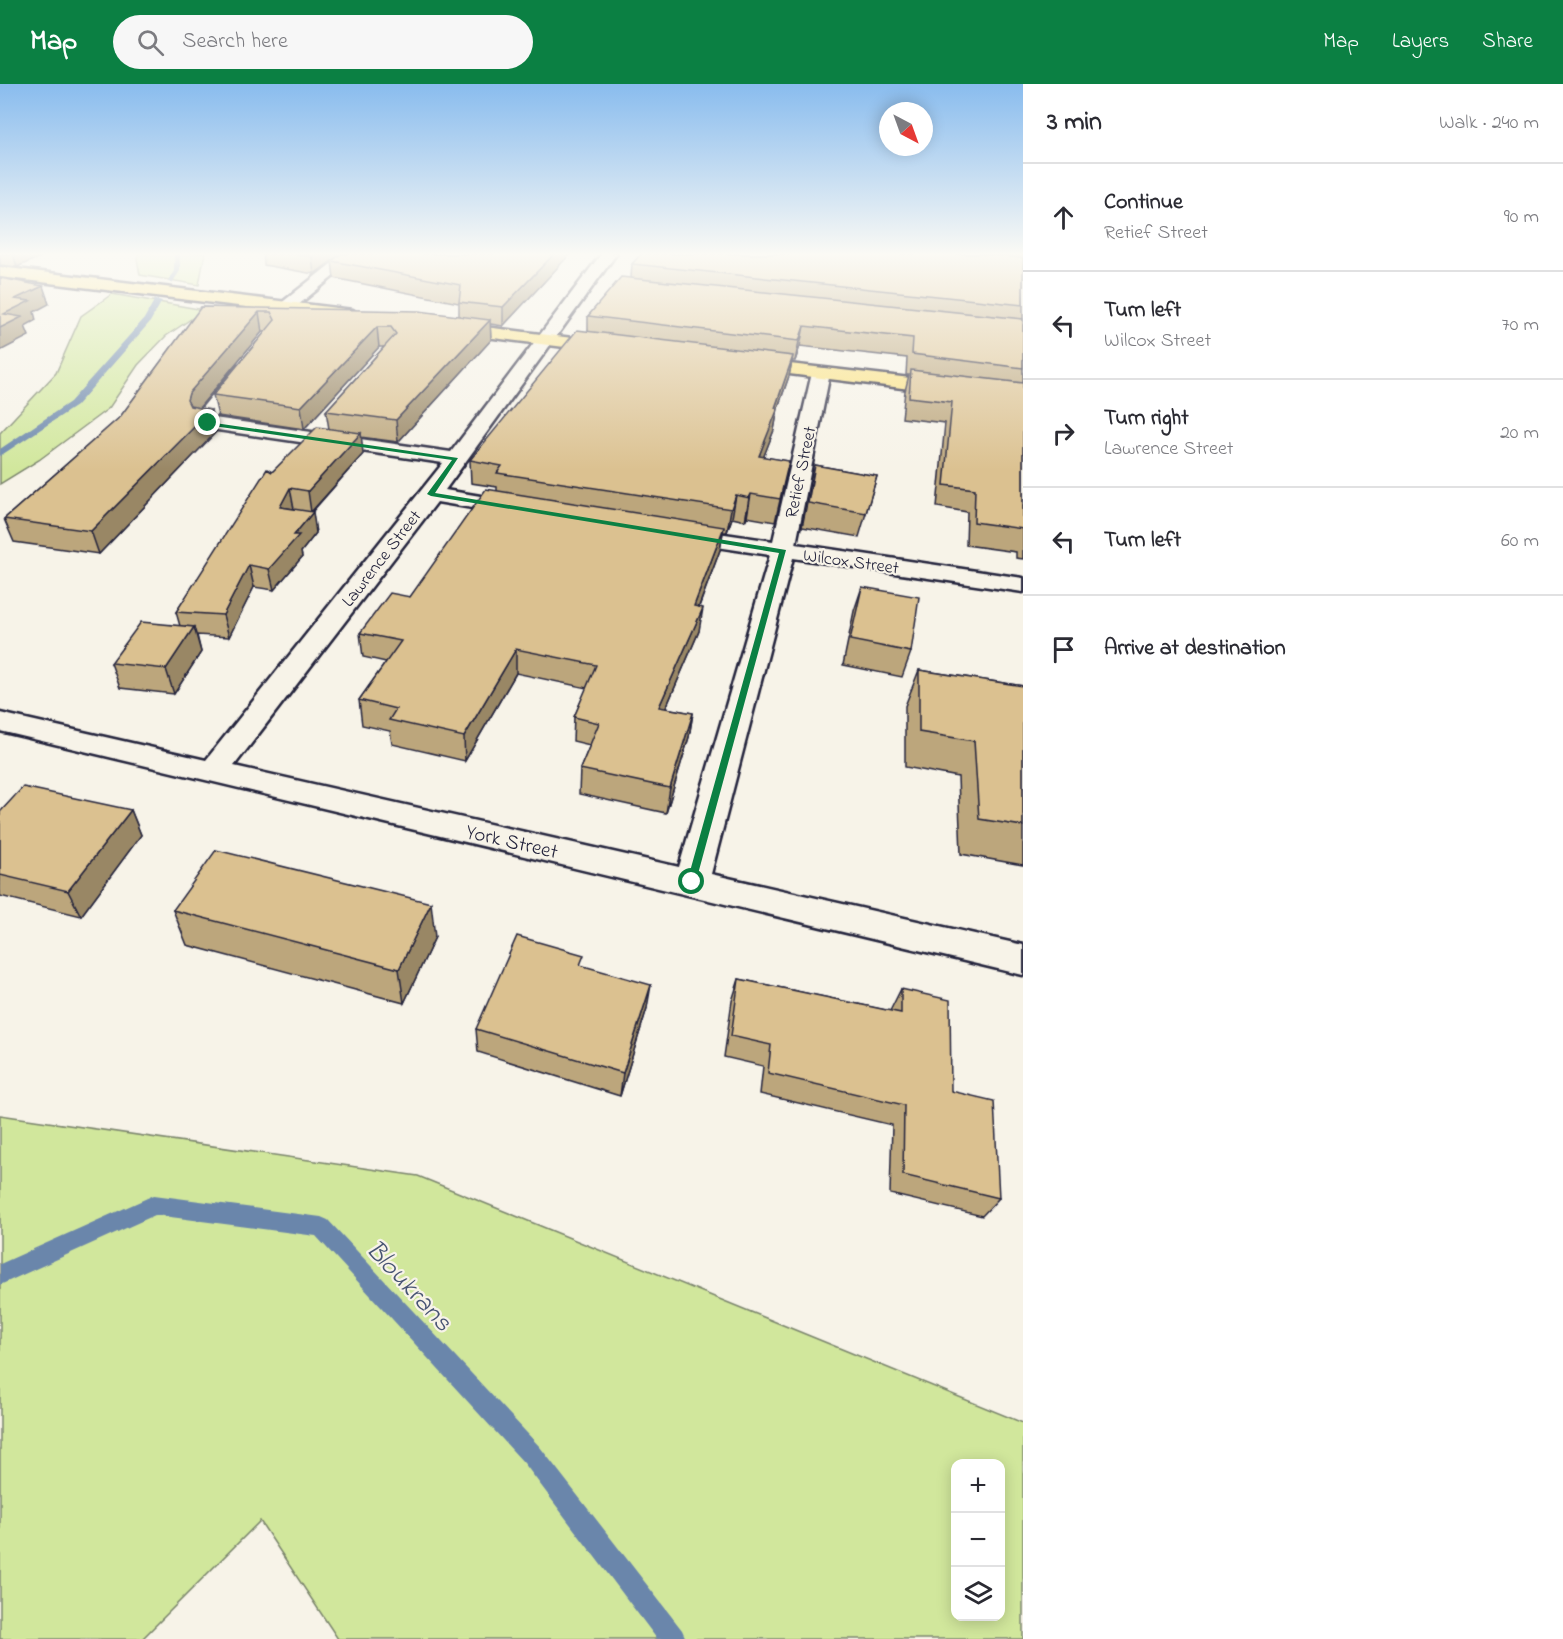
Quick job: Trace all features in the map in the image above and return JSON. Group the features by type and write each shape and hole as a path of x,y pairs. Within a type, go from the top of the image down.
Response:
{"main road":[{"path":"438,326 624,349"},
{"path":"728,362 1023,397"}],"street":[{"name":"Lawrence Street","path":"213,772 431,494 555,326"},
{"path":"253,356 203,419 204,422 456,459"},
{"name":"Retief Street","path":"692,882 783,551 821,374"},
{"path":"310,438 325,421"},
{"path":"431,494 536,511"},
{"name":"Wilcox Street","path":"654,530 1023,585"},
{"name":"York Street","path":"0,722 1023,960"}],"green space":[{"path":"77,326 181,326 166,336 138,365 109,408 39,460 0,484 0,433 56,373"},
{"path":"0,1115 418,1176 1023,1423 1023,1639 338,1639 260,1521 142,1639 0,1639"}],"building":[{"path":"187,326 247,326 189,393 187,400 190,406 211,410 91,531 4,519 120,417"},
{"path":"270,326 485,326 396,420 326,411 396,334 391,327 377,327 301,407 213,395"},
{"path":"669,326 1023,326 1023,368 912,354 913,338 804,326 799,341"},
{"path":"577,330 793,356 775,408 778,408 759,456 789,461 780,499 751,494 749,498 736,495 731,509 497,473 502,466 470,460"},
{"path":"911,370 1023,383 1023,529 974,522 975,489 944,485 952,402 909,397"},
{"path":"317,427 361,433 308,491 290,488 280,507 313,512 294,535 299,535 269,569 249,565 223,615 176,612 267,469 272,472"},
{"path":"815,465 877,476 866,513 808,503"},
{"path":"486,489 724,527 694,606 703,608 659,707 693,713 670,788 580,769 599,723 574,717 596,665 516,649 464,737 389,720 396,709 359,700 401,641 360,633 390,593 410,597"},
{"path":"862,587 919,597 911,652 850,640"},
{"path":"141,622 194,627 166,669 111,663"},
{"path":"919,670 1023,686 1023,826 979,819 974,741 919,732"},
{"path":"23,787 131,810 68,891 0,875 0,812"},
{"path":"216,850 431,903 399,969 173,910"},
{"path":"517,936 584,955 580,965 651,985 623,1073 476,1029"},
{"path":"739,979 901,1013 901,989 950,1000 951,1091 994,1101 999,1198 903,1175 904,1105 768,1073 771,1045 731,1036"}],"waterway":[{"path":"0,453 73,404 142,326"},
{"name":"Bloukrans","path":"0,1275 154,1205 321,1227 532,1455 673,1639"}],"route":[{"path":"208,423 456,459 431,494 783,551 692,882"}]}
